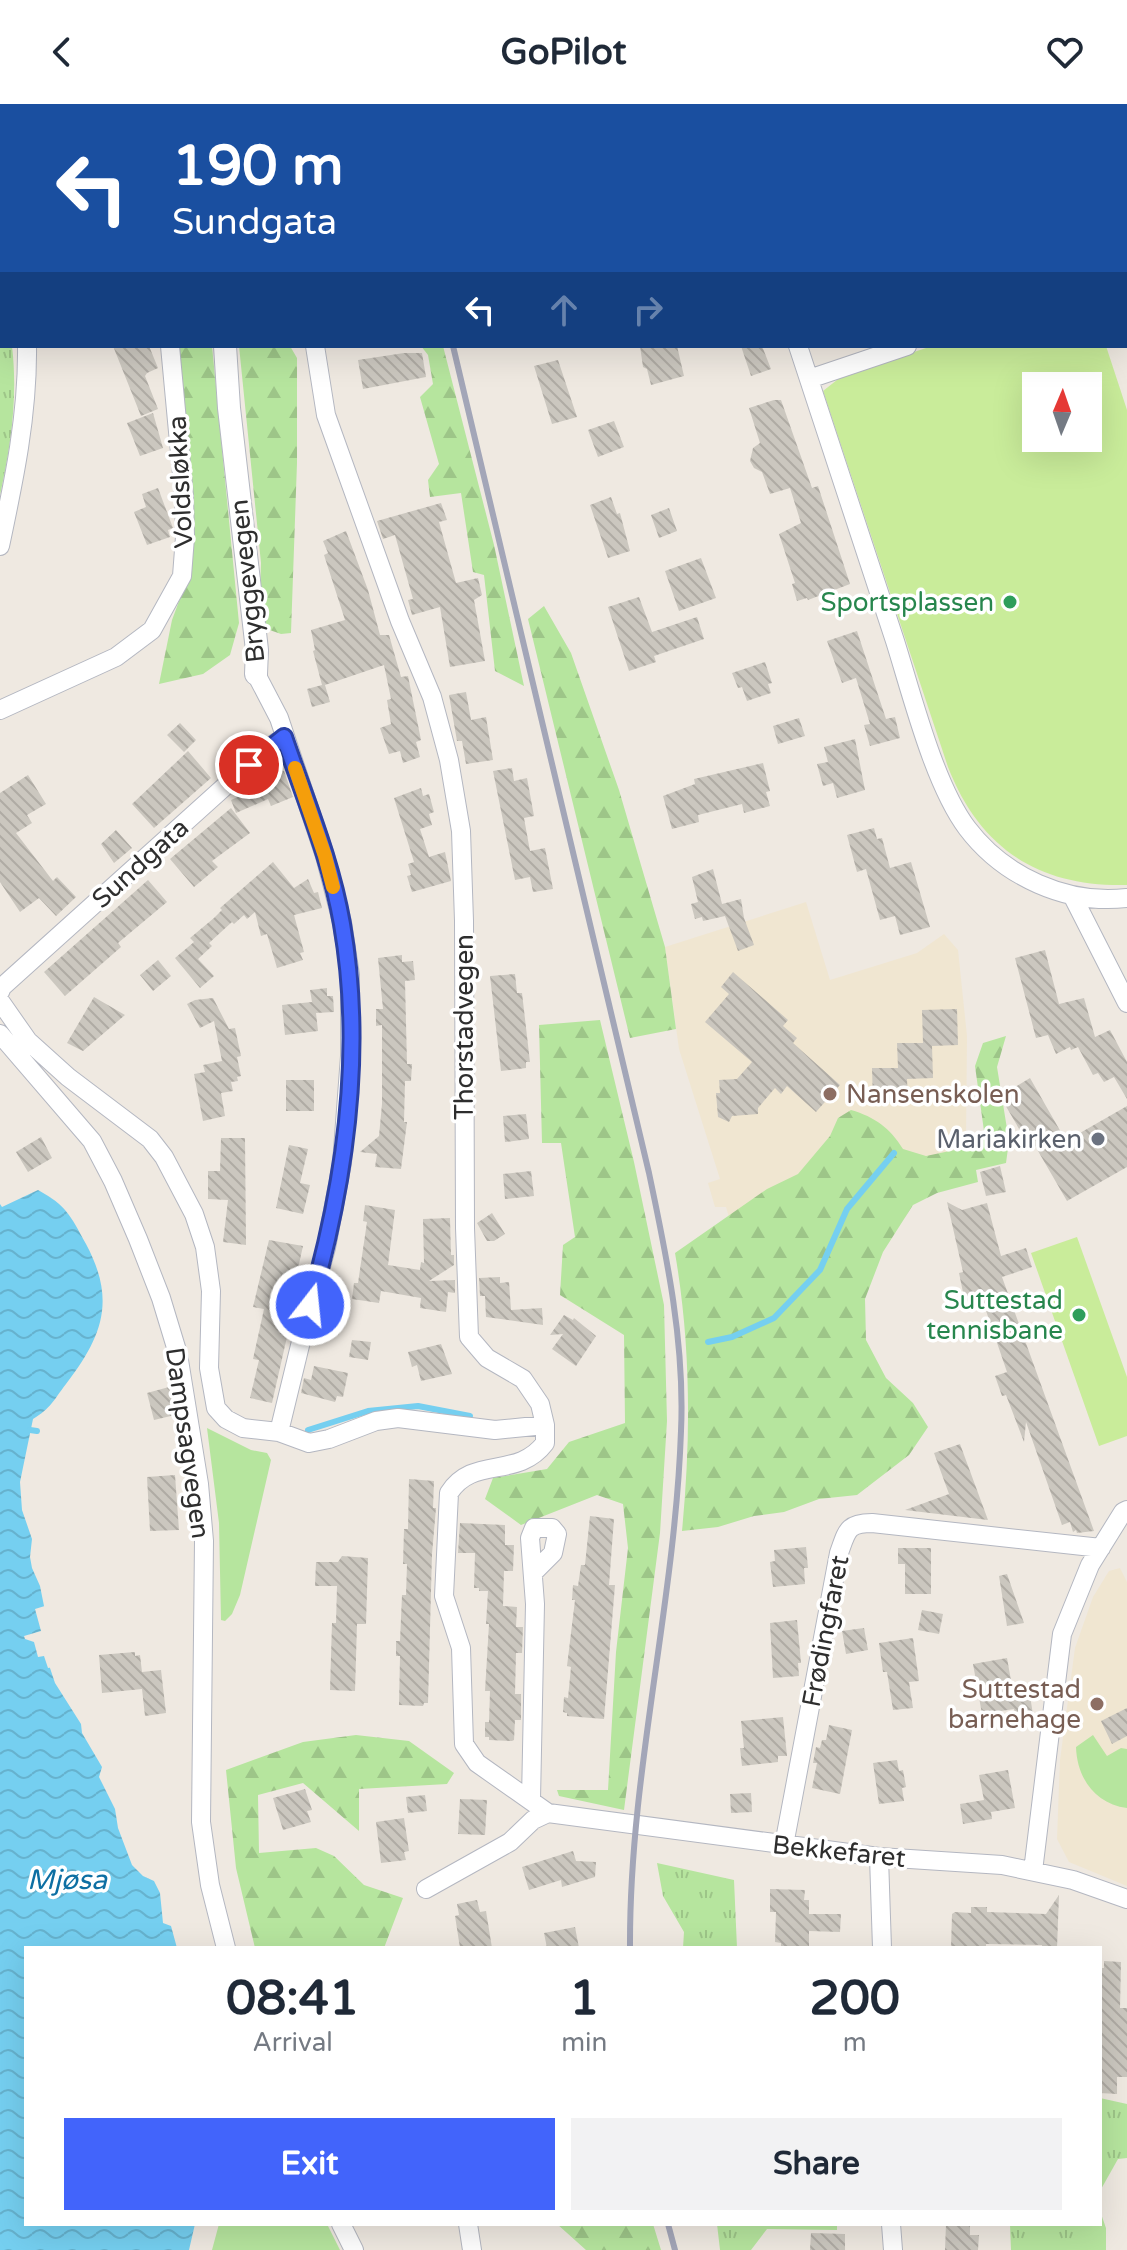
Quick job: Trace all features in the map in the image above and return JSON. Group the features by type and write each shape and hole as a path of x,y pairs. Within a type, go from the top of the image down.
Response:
{"street":[{"path":"0,546 18,460 27,380 27,348"},
{"name":"Voldsløkka","path":"0,710 116,657 152,630 182,576 184,496 170,348"},
{"name":"Bryggevegen","path":"225,348 229,408 257,650 256,674 279,718 325,856 342,922 350,975 350,1056 342,1163 326,1248 279,1432"},
{"name":"Thorstadvegen","path":"315,348 326,415 400,621 432,697 449,760 461,831 469,1337 487,1358 523,1379 540,1404 545,1425"},
{"path":"799,348 913,697 956,812 979,843 1042,886 1073,897 1101,900 1127,898"},
{"path":"809,379 901,348"},
{"name":"Sundgata","path":"0,992 263,752 284,737"},
{"path":"1073,897 1127,1003"},
{"path":"0,1001 28,1041 68,1077 121,1119 136,1127 164,1157 194,1214 205,1247 211,1291 209,1368 216,1408 226,1419 243,1428 279,1432 309,1443 329,1439 376,1421 398,1418 495,1430 545,1425 545,1443 528,1460 475,1471 455,1482 449,1493 444,1596 461,1648 464,1744 477,1763 548,1813 533,1820 510,1842 426,1889"},
{"name":"Dampsagvegen","path":"0,1034 92,1141 138,1239 178,1354 199,1484 204,1541 201,1822 210,1885 225,1946"},
{"path":"1033,1871 1062,1634 1090,1565 1127,1510"},
{"name":"Frødingfaret","path":"784,1845 839,1553 846,1531 857,1523 872,1523 1101,1548"},
{"path":"531,1799 534,1572"},
{"name":"Bekkefaret","path":"548,1813 879,1857 1002,1865 1073,1880 1127,1899"},
{"path":"879,1857 882,1946"},
{"path":"342,2226 354,2250"},
{"path":"468,2226 472,2250"},
{"path":"891,2226 893,2250"}],"shaded area":[{"name":"Nansenskolen","path":"806,902 830,980 917,953 944,934 958,950 967,1036 966,1140 937,1163 767,1224 729,1217 726,1207 715,1207 708,1183 720,1179 679,1049 665,947"},
{"name":"Suttestad barnehage","path":"1120,1568 1127,1582 1127,1886 1069,1862 1057,1839 1060,1760 1075,1648 1093,1597 1109,1571"}],"green space":[{"path":"0,348 12,348 14,402 0,495"},
{"path":"179,348 212,348 239,623 230,655 203,674 159,684 172,620 188,577"},
{"path":"239,348 291,348 297,358 297,463 291,633 281,634 264,628 261,563"},
{"path":"423,348 444,348 494,545 524,686 495,671 484,575 473,572 461,493 430,497 428,480 439,464 420,397 433,384 428,355"},
{"name":"Sportsplassen","path":"926,348 1107,348 1127,410 1127,885 1066,879 1016,858 995,841 977,820 961,796 948,767 823,391 842,376"},
{"path":"544,606 571,653 619,790 665,947 676,1029 630,1038 528,619"},
{"path":"600,1020 664,1305 667,1421 660,1533 624,1810 559,1796 557,1790 608,1790 616,1652 628,1548 623,1504 597,1495 521,1525 485,1499 493,1478 547,1469 569,1442 625,1423 624,1335 560,1295 563,1245 575,1237 561,1143 542,1143 539,1025"},
{"path":"1006,1036 997,1067 1009,1141 1006,1163 976,1170 978,1182 937,1193 913,1205 883,1252 865,1299 866,1340 886,1378 913,1403 928,1427 909,1455 857,1495 819,1499 784,1512 754,1516 718,1527 682,1531 688,1392 684,1322 675,1253 767,1189 798,1174 830,1136 838,1118 851,1110 881,1124 903,1149 926,1156 969,1147 984,1131 975,1066 983,1043"},
{"name":"Suttestad tennisbane","path":"1077,1237 1127,1377 1127,1436 1099,1446 1031,1253"},
{"path":"207,1428 251,1450 267,1453 271,1460 240,1595 232,1614 225,1621 221,1620 219,1523"},
{"path":"356,1735 409,1741 454,1773 447,1784 359,1789 359,1831 303,1783 258,1795 259,1853 316,1848 334,1856 364,1885 403,1898 385,1946 255,1946 236,1868 226,1770 303,1742"},
{"path":"1093,1735 1107,1756 1121,1748 1127,1749 1127,1808 1116,1806 1097,1795 1084,1779 1076,1747"},
{"path":"657,1863 734,1880 737,1946 683,1946 684,1932 663,1896"},
{"path":"1102,2098 1127,2104 1127,2158 1118,2159 1102,2187"},
{"path":"1102,2217 1106,2228 1106,2250 1011,2250 1010,2226 1102,2226"},
{"path":"218,2226 328,2226 340,2250 212,2250"},
{"path":"559,2226 654,2226 661,2250 586,2250"},
{"path":"717,2226 837,2226 837,2230 767,2229 751,2250 720,2250"}],"water":[{"name":"Mjøsa","path":"38,1190 62,1206 86,1244 101,1283 101,1317 89,1350 51,1404 33,1419 20,1482 22,1510 32,1539 30,1557 45,1611 49,1665 55,1683 81,1724 82,1733 102,1767 99,1777 115,1809 118,1828 132,1865 143,1876 154,1881 160,1893 163,1923 171,1926 176,1946 24,1946 24,2226 195,2226 189,2250 0,2250 0,1204 2,1207"}],"pier":[{"path":"48,1605 59,1648 53,1667 48,1668 44,1656 38,1657 34,1642 24,1636 41,1631 35,1609"}],"building":[{"path":"114,348 150,348 158,368 145,376 158,409 141,416"},
{"path":"640,348 677,348 684,376 651,385 647,369 643,367"},
{"path":"742,348 763,348 771,369 751,376"},
{"path":"422,353 426,377 363,389 358,360"},
{"path":"558,360 577,417 552,424 534,366"},
{"path":"781,400 812,488 818,486 850,584 808,600 797,601 792,584 795,583 779,534 801,523 790,488 770,494 762,472 754,468 750,461 753,448 760,443 749,408"},
{"path":"153,413 163,448 140,456 127,423"},
{"path":"614,421 624,447 598,457 588,430"},
{"path":"158,488 173,528 168,530 170,537 147,545 134,512 146,507 142,494"},
{"path":"611,497 617,514 620,513 630,551 608,558 590,505"},
{"path":"441,503 447,520 439,522 456,583 478,578 482,595 474,600 485,661 450,667 440,607 412,615 408,600 413,599 395,535 383,539 377,521"},
{"path":"669,508 677,531 659,538 651,515"},
{"path":"346,531 368,590 380,635 389,635 401,677 408,676 421,740 416,742 420,757 403,763 400,751 389,754 380,728 391,724 387,700 391,699 384,665 325,685 330,702 312,707 307,689 322,685 311,630 345,620 324,555 328,553 323,541"},
{"path":"701,558 716,598 679,611 665,571"},
{"path":"639,597 652,632 697,617 704,639 654,656 656,662 629,671 608,607"},
{"path":"857,631 886,719 895,717 900,738 870,746 864,725 870,724 856,678 842,683 827,641"},
{"path":"765,662 772,683 768,684 771,693 747,701 732,673"},
{"path":"466,692 471,720 486,717 493,760 466,764 462,741 457,741 449,695"},
{"path":"799,718 805,736 778,744 773,726"},
{"path":"180,723 196,740 184,752 167,735"},
{"path":"855,739 865,790 837,798 833,783 823,786 817,764 828,762 824,747"},
{"path":"188,751 211,778 154,828 132,804"},
{"path":"763,763 770,791 766,792 770,806 744,813 742,804 698,815 699,822 672,829 663,796 695,784 694,779"},
{"path":"512,768 514,781 527,778 534,816 524,818 530,851 545,848 553,889 533,892 530,877 515,880 493,771"},
{"path":"273,769 284,771 293,797 271,806 268,799 236,813 231,800 262,786 259,780"},
{"path":"28,775 46,804 27,815 32,823 16,833 53,881 57,877 76,897 56,916 39,898 20,912 0,882 0,793"},
{"path":"421,788 423,796 429,794 434,812 429,814 432,825 420,829 429,857 445,852 451,881 412,892 407,876 411,875 408,864 414,862 394,798"},
{"path":"231,808 250,833 212,861 218,867 194,887 170,859"},
{"path":"874,828 877,839 882,838 890,868 911,862 930,927 900,935 895,916 880,920 866,869 857,872 847,835"},
{"path":"116,830 132,848 114,863 101,844"},
{"path":"273,862 294,888 308,879 314,893 318,892 322,908 294,915 304,952 300,953 303,960 277,968 267,934 261,936 255,912 247,919 244,915 234,924 232,922 209,943 212,946 198,959 214,976 200,988 175,958 194,942 190,938 222,910 220,908"},
{"path":"713,869 722,904 741,899 754,945 738,951 725,916 703,921 702,917 695,919 691,904 698,902 692,877"},
{"path":"148,880 167,902 118,943 121,947 65,996 44,972"},
{"path":"1045,950 1059,1004 1084,998 1095,1037 1110,1030 1127,1062 1127,1099 1114,1077 1104,1082 1098,1073 1093,1075 1078,1047 1071,1050 1070,1047 1056,1054 1048,1035 1036,1038 1015,958"},
{"path":"402,955 402,962 413,961 415,980 405,981 407,1064 412,1064 411,1081 405,1081 404,1122 407,1122 401,1169 375,1167 377,1154 360,1152 379,1136 382,1104 382,1025 376,1026 376,1009 383,1009 378,958"},
{"path":"158,960 171,976 153,991 140,975"},
{"path":"733,972 788,1020 783,1026 797,1038 793,1043 840,1085 816,1112 787,1086 781,1094 775,1088 758,1108 758,1114 732,1116 729,1122 718,1117 716,1093 720,1093 719,1080 737,1079 752,1062 705,1022 729,994 721,987"},
{"path":"515,974 517,993 522,993 530,1062 526,1062 526,1068 501,1071 490,976"},
{"path":"327,988 327,996 333,996 334,1012 316,1013 318,1031 285,1035 282,1005 312,1002 310,990"},
{"path":"94,997 125,1015 83,1051 67,1043"},
{"path":"213,998 229,1029 235,1028 241,1056 237,1057 241,1076 237,1077 238,1081 231,1082 233,1091 221,1093 225,1116 203,1121 194,1074 205,1072 203,1065 222,1061 214,1021 200,1028 187,1004"},
{"path":"957,1009 958,1045 932,1046 933,1078 907,1079 908,1102 873,1103 872,1068 898,1068 897,1043 923,1043 922,1010"},
{"name":"Mariakirken","path":"1030,1078 1066,1141 1127,1106 1127,1167 1067,1201 1027,1132 1022,1134 1000,1096"},
{"path":"286,1080 314,1080 314,1111 286,1111"},
{"path":"526,1114 529,1139 505,1142 503,1116"},
{"path":"41,1137 52,1158 28,1172 16,1152"},
{"path":"221,1138 245,1138 246,1245 223,1242 228,1200 208,1199 208,1171 220,1171"},
{"path":"289,1145 308,1149 300,1183 310,1185 303,1214 276,1208"},
{"path":"1000,1166 1006,1192 986,1196 980,1172"},
{"path":"531,1171 534,1196 505,1199 503,1174"},
{"path":"947,1202 962,1210 987,1203 1001,1256 1026,1248 1032,1267 1002,1277 1094,1531 1077,1533 1076,1530 1073,1532 1070,1522 1062,1525 1026,1422 1024,1442 1006,1395 1002,1396 995,1376 1007,1372 982,1299 965,1302 959,1273 963,1272"},
{"path":"365,1205 395,1210 388,1265 420,1270 421,1262 424,1263 423,1219 450,1218 454,1265 429,1281 455,1280 455,1293 448,1292 446,1312 420,1308 421,1298 381,1291 379,1303 352,1299 354,1283 358,1283 367,1222 363,1221"},
{"path":"492,1213 505,1234 494,1241 487,1241 477,1223"},
{"path":"269,1240 303,1246 297,1273 290,1272 281,1303 294,1306 272,1403 250,1398 259,1360 253,1359 264,1309 253,1307"},
{"path":"500,1277 500,1283 509,1282 511,1310 542,1308 543,1325 486,1317 485,1296 480,1296 479,1278"},
{"path":"564,1315 574,1318 596,1336 576,1366 552,1349 563,1334 550,1335"},
{"path":"352,1340 371,1342 368,1360 349,1357"},
{"path":"441,1344 452,1374 421,1381 417,1365 412,1367 408,1352"},
{"path":"314,1366 348,1373 343,1397 337,1396 335,1402 301,1393 304,1378 311,1380"},
{"path":"169,1387 175,1415 154,1420 147,1393"},
{"path":"960,1444 988,1520 905,1510 949,1494 934,1453"},
{"path":"175,1475 179,1530 150,1531 147,1477"},
{"path":"409,1479 434,1481 433,1508 436,1508 428,1703 423,1706 399,1705 400,1656 396,1656 396,1641 400,1641 402,1595 406,1595 407,1564 403,1564 404,1529 408,1529"},
{"path":"590,1516 614,1519 609,1585 615,1585 604,1719 567,1716 563,1712 564,1697 568,1698 571,1667 567,1666 575,1600 572,1600 573,1585 578,1586 581,1565 585,1565"},
{"path":"460,1523 505,1525 505,1545 514,1545 513,1571 504,1571 503,1606 517,1607 516,1627 523,1627 522,1653 516,1653 515,1694 521,1694 521,1720 515,1720 512,1741 485,1737 490,1691 485,1691 488,1591 474,1588 475,1553 458,1553"},
{"path":"806,1547 808,1568 804,1568 805,1584 773,1587 770,1562 775,1561 774,1550"},
{"path":"898,1548 931,1548 931,1594 905,1594 905,1564 898,1564"},
{"path":"342,1556 368,1558 366,1624 357,1624 355,1691 330,1690 332,1623 336,1623 337,1586 315,1586 316,1562 338,1562"},
{"path":"1007,1574 1024,1623 1007,1626 999,1576"},
{"path":"922,1610 943,1614 939,1634 918,1630"},
{"path":"797,1620 801,1663 798,1663 799,1676 773,1678 770,1623"},
{"path":"864,1628 868,1650 846,1654 842,1631"},
{"path":"913,1638 919,1681 909,1682 913,1708 893,1710 879,1643"},
{"path":"135,1652 135,1656 140,1655 142,1672 161,1670 166,1713 145,1716 142,1689 102,1693 99,1655"},
{"path":"1007,1658 1012,1686 1028,1683 1034,1721 1017,1724 1014,1709 982,1714 973,1664"},
{"path":"1127,1708 1127,1736 1112,1744 1101,1721"},
{"path":"783,1717 787,1756 778,1756 778,1762 742,1766 741,1721"},
{"path":"829,1725 852,1730 840,1794 812,1788 817,1763 813,1763 816,1747 820,1748 822,1740 826,1740"},
{"path":"897,1760 899,1771 903,1770 906,1787 902,1788 904,1801 879,1804 873,1763"},
{"path":"1008,1770 1015,1808 991,1812 992,1819 963,1824 960,1804 984,1800 979,1775"},
{"path":"305,1789 312,1810 307,1811 311,1822 283,1830 273,1798"},
{"path":"751,1793 752,1812 731,1813 730,1794"},
{"path":"425,1795 427,1811 408,1813 406,1797"},
{"path":"460,1799 487,1800 485,1835 458,1834"},
{"path":"404,1818 409,1851 404,1852 406,1860 381,1863 376,1822"},
{"path":"573,1851 576,1861 596,1862 595,1877 562,1887 561,1880 529,1890 522,1867"},
{"path":"770,1889 805,1890 804,1900 809,1900 809,1914 841,1914 840,1932 809,1931 809,1946 781,1946 781,1943 775,1942 776,1912 770,1912"},
{"path":"1059,1895 1057,1946 951,1946 952,1914 955,1912 971,1913 971,1907 987,1907 987,1912 1046,1914"},
{"path":"477,1900 480,1912 486,1911 492,1946 460,1946 455,1916 459,1915 457,1904"},
{"path":"575,1927 579,1946 547,1946 544,1933"},
{"path":"1104,1961 1121,1962 1120,2008 1127,2008 1127,2077 1117,2077 1117,2094 1102,2093"},
{"path":"946,2226 970,2226 970,2235 979,2235 978,2250 945,2250"},
{"path":"811,2233 845,2234 845,2250 810,2250"}],"waterway":[{"path":"708,1342 732,1337 774,1318 820,1270 847,1209 894,1153"},
{"path":"308,1430 368,1411 418,1406 470,1416"},
{"path":"30,1430 37,1431"}],"railway":[{"path":"453,348 649,1173 677,1334 682,1398 677,1496 637,1818 630,1946"},
{"path":"669,2226 675,2250"}],"slow traffic":[{"path":"295,768 333,887"}],"place":[{"name":"Sportsplassen","path":"1010,602"},
{"name":"Nansenskolen","path":"830,1094"},
{"name":"Mariakirken","path":"1098,1139"},
{"name":"Suttestad tennisbane","path":"1079,1315"},
{"name":"Suttestad barnehage","path":"1097,1704"}],"route":[{"path":"249,765 284,737 325,856 342,922 350,975 350,1056 342,1163 326,1248 310,1305"}]}
